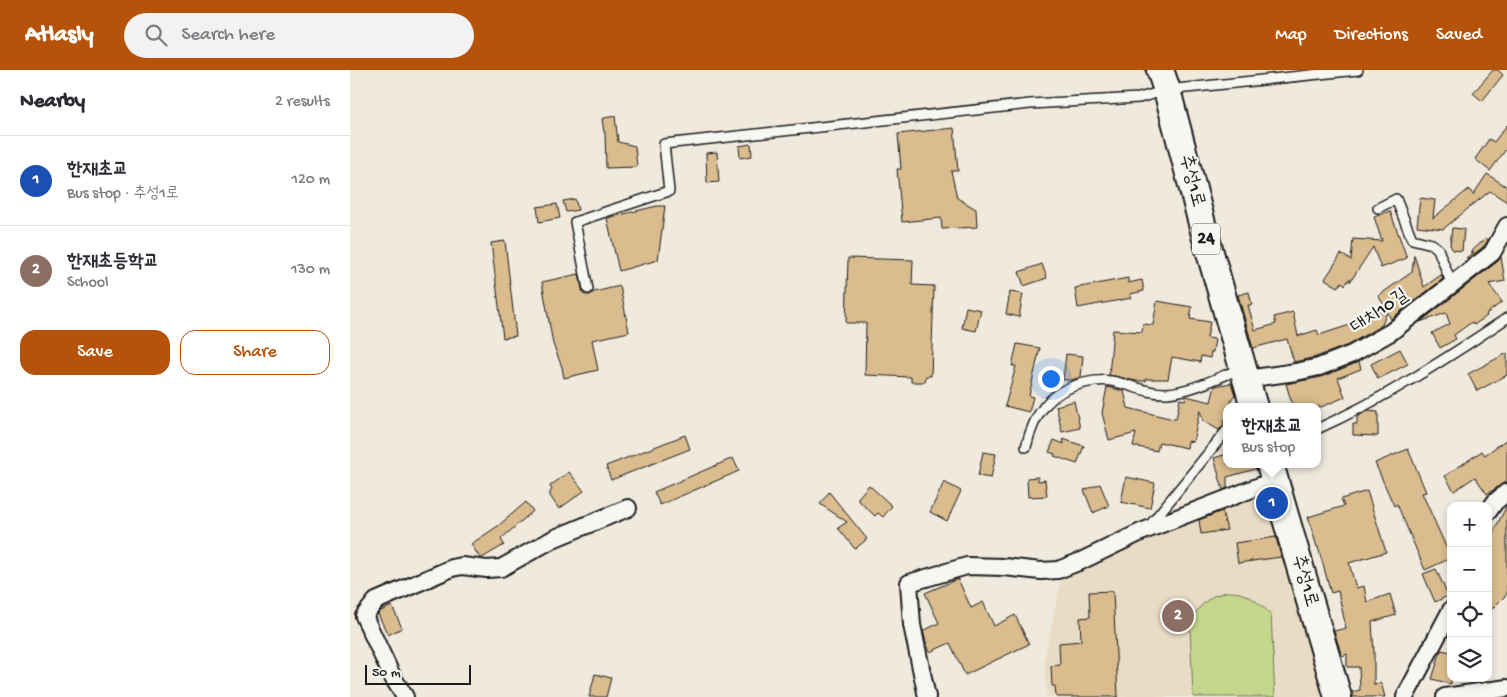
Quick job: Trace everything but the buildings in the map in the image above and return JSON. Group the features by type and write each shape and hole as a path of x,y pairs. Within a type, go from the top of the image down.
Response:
{"main road":[{"name":"추성1로","path":"1163,80 1253,403"},
{"name":"추성1로","path":"1272,472 1338,697"}],"street":[{"name":"대치10길","path":"1244,374 1296,372 1319,367 1352,354 1392,332 1492,253 1507,226"},
{"path":"927,697 912,625 909,582 967,566 1041,571 1058,570 1082,561 1272,472"},
{"path":"1492,506 1507,492"},
{"path":"405,697 392,676 364,616 376,601 452,568 462,566 487,569 501,568 555,538 628,508"},
{"path":"1405,697 1447,618"},
{"path":"1445,697 1507,688"}],"lane":[{"path":"588,289 576,222 669,191 664,144 1030,104 1139,98 1163,80 1358,70"},
{"path":"1378,208 1396,199 1412,239 1432,244 1438,249 1452,285"},
{"path":"1321,428 1386,394 1507,318"},
{"path":"1026,447 1028,437 1040,412 1056,394 1077,385 1112,381 1141,389 1167,393 1244,374"},
{"path":"1147,530 1223,435"}],"shaded area":[{"path":"1267,487 1326,697 1047,697 1044,660 1063,571"}],"green space":[{"path":"1226,592 1246,595 1271,614 1275,697 1193,697 1190,625 1196,612 1204,603 1213,596"}],"place":[{"name":"한재초교","path":"1272,503"},
{"name":"한재초등학교","path":"1178,616"}]}
